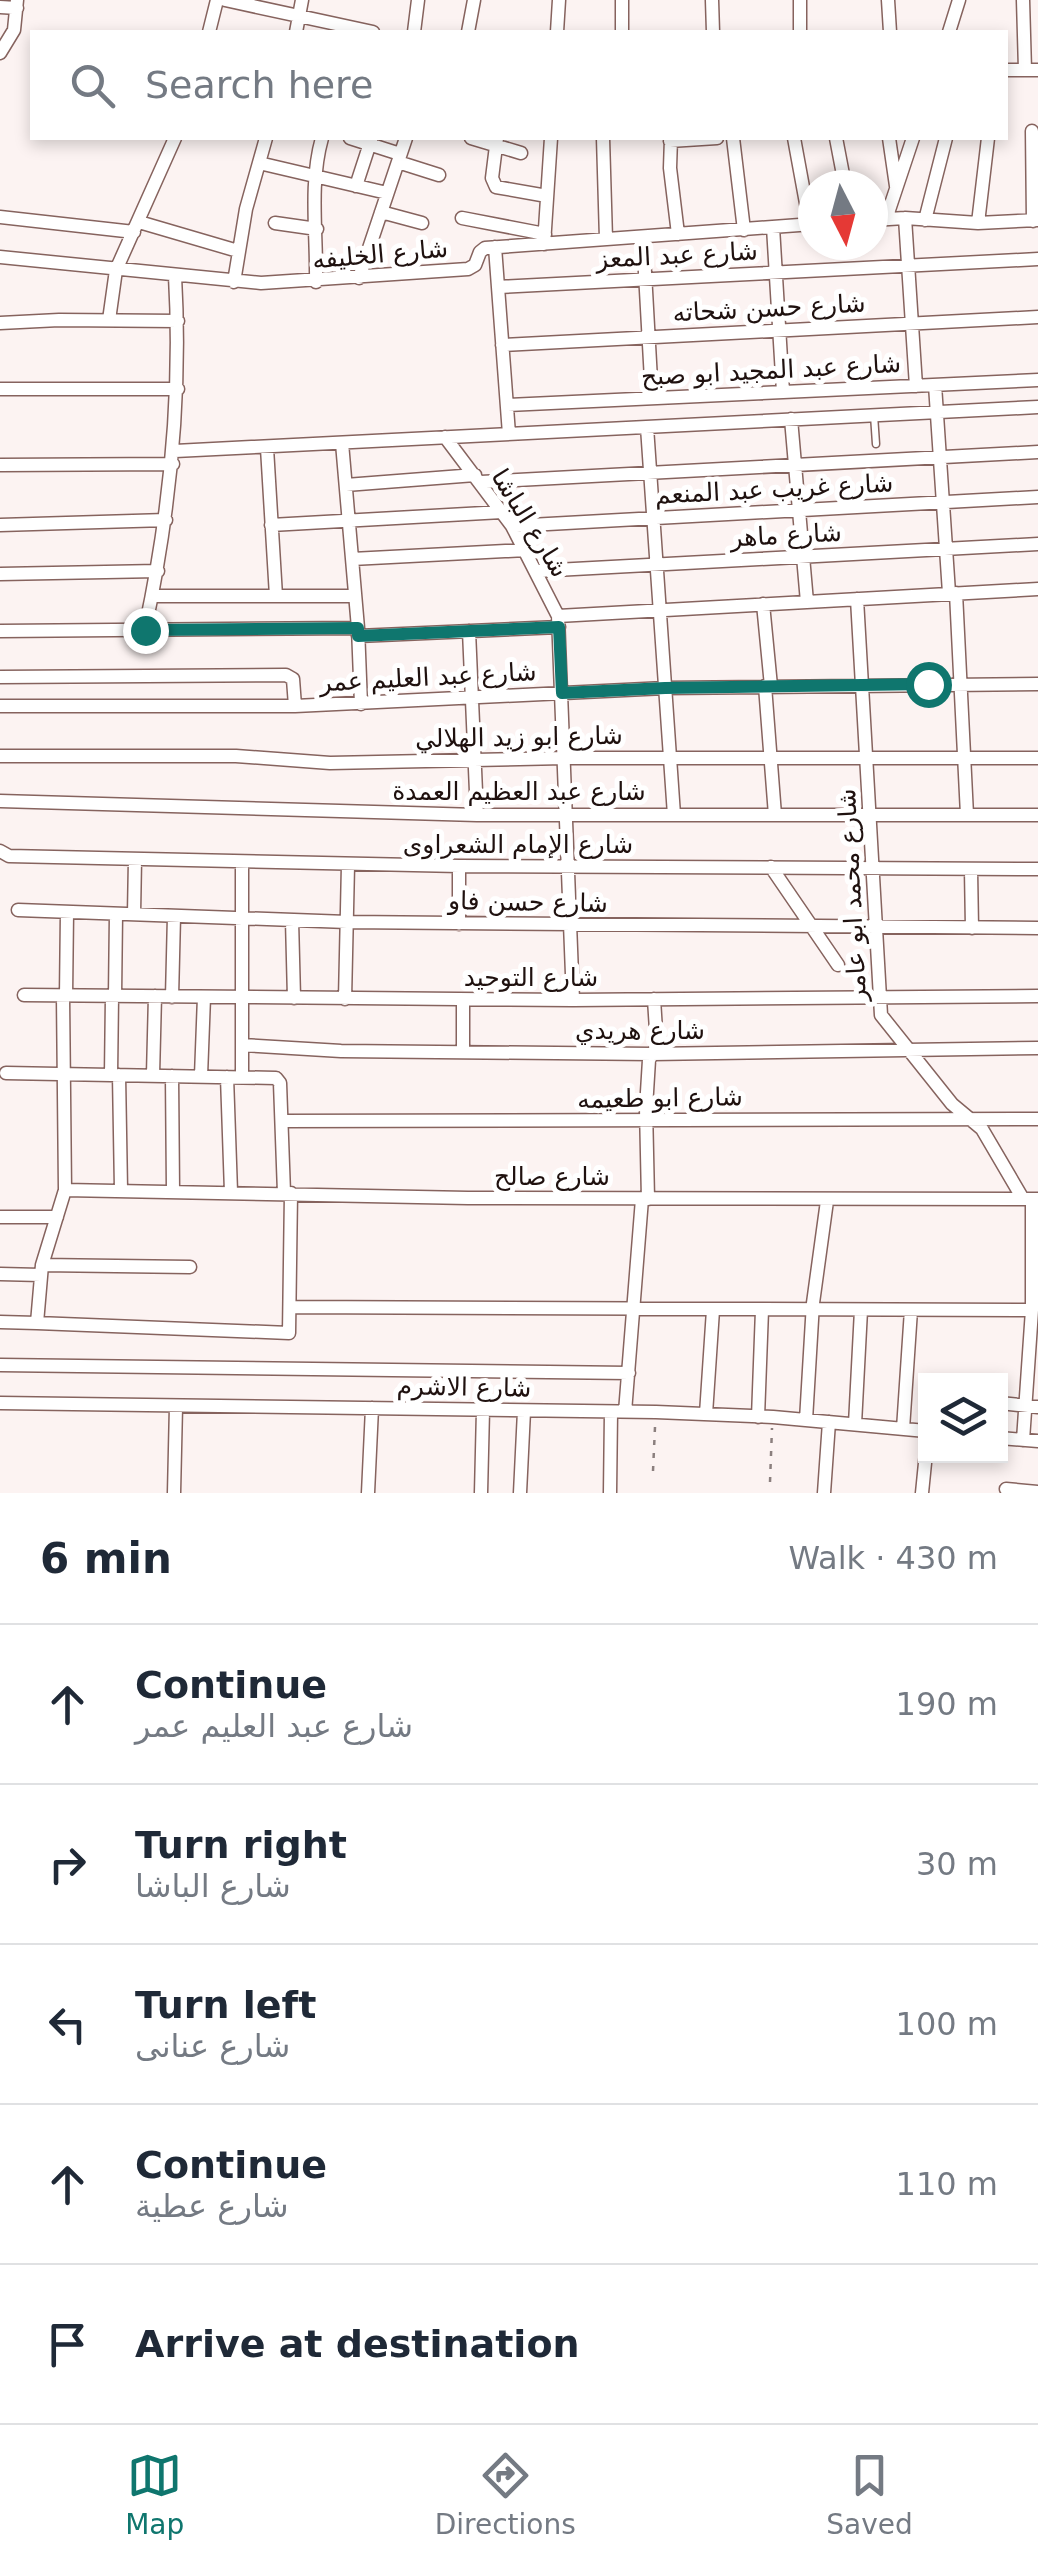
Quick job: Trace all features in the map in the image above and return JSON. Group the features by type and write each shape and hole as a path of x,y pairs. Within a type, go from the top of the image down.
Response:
{"street":[{"path":"210,30 217,0"},
{"path":"225,0 301,7 367,30"},
{"path":"414,30 418,0"},
{"path":"456,0 473,2 468,30"},
{"path":"558,30 559,0"},
{"path":"622,0 622,30"},
{"path":"712,0 714,30"},
{"path":"800,0 800,30"},
{"path":"888,0 890,30"},
{"path":"949,30 960,0"},
{"path":"1024,0 1032,70"},
{"path":"0,7 17,4 0,52"},
{"path":"888,219 978,223 1036,220 1032,131"},
{"path":"109,320 116,270 174,140"},
{"path":"234,282 238,250 265,140"},
{"path":"316,282 314,176 322,140"},
{"path":"359,278 405,140"},
{"path":"462,218 544,239 551,140"},
{"path":"603,140 606,239"},
{"path":"671,140 670,168 678,234"},
{"path":"734,140 744,230"},
{"path":"794,140 801,170"},
{"path":"836,140 842,170"},
{"path":"890,140 896,189"},
{"path":"888,204 913,140"},
{"path":"926,220 946,140"},
{"path":"978,223 988,140"},
{"path":"356,186 371,141 439,175"},
{"path":"521,153 496,142 492,178 500,188 547,196"},
{"path":"259,163 388,194"},
{"path":"381,212 422,223"},
{"path":"0,216 136,227 238,250"},
{"path":"904,218 916,386"},
{"path":"276,223 317,229"},
{"name":"شارع الخليفه","path":"0,257 234,282 316,282 468,269 475,265 482,249 544,239 606,239 798,226"},
{"path":"774,228 783,392"},
{"path":"643,237 652,398"},
{"path":"495,247 509,434"},
{"name":"شارع عبد المعز","path":"498,287 1038,259"},
{"path":"145,630 174,458 178,388 175,276"},
{"name":"شارع حسن شحاته","path":"502,345 1038,317"},
{"path":"0,323 178,321"},
{"name":"شارع عبد المجيد ابو صبح","path":"507,405 1038,380"},
{"path":"935,385 946,550 961,685 966,815"},
{"path":"0,389 178,388"},
{"name":"شارع عبد المجيد ابو صبح","path":"0,465 174,458 342,442 1038,406"},
{"path":"792,419 807,602"},
{"path":"648,427 674,815"},
{"name":"شارع الباشا","path":"445,438 512,526 558,622 573,1000"},
{"path":"342,442 360,704"},
{"path":"267,448 276,596"},
{"path":"346,485 1038,452"},
{"name":"شارع غريب عبد المنعم","path":"512,526 1038,497"},
{"path":"271,524 502,512"},
{"path":"0,524 166,520"},
{"name":"شارع ماهر","path":"536,571 1038,544"},
{"path":"352,559 526,550"},
{"path":"0,574 158,570"},
{"path":"0,631 469,631 660,610 1038,588"},
{"path":"152,596 355,596"},
{"name":"شارع محمد ابو عامر","path":"857,599 878,998 883,1021 952,1104 986,1134 1031,1199"},
{"path":"763,604 774,815"},
{"path":"469,631 477,815"},
{"path":"0,676 286,676 294,683 295,706"},
{"name":"شارع عبد العليم عمر","path":"0,706 295,706 665,688 1038,684"},
{"name":"شارع ابو زيد الهلالي","path":"0,756 236,756 330,763 564,758 1038,758"},
{"name":"شارع عبد العظيم العمدة","path":"0,801 477,815 1038,815"},
{"name":"شارع الإمام الشعراوى","path":"0,851 9,856 348,865 1038,869"},
{"path":"134,914 135,859"},
{"path":"242,862 242,1077"},
{"path":"345,999 348,865"},
{"path":"459,866 459,924"},
{"path":"771,867 838,965"},
{"path":"971,870 972,928"},
{"name":"شارع حسن فاو","path":"18,910 570,926 1038,928"},
{"path":"37,1323 41,1270 65,1190 67,912"},
{"path":"116,914 115,1074 121,1190"},
{"path":"172,996 174,916"},
{"path":"292,920 294,998"},
{"name":"شارع التوحيد","path":"24,996 463,1000 1038,996"},
{"path":"154,1075 155,996"},
{"path":"201,1076 204,997"},
{"path":"610,1493 618,1412 629,1373 645,1199 648,1062 657,1046 654,999"},
{"path":"463,1000 463,1052"},
{"name":"شارع هريدي","path":"242,1045 312,1050 652,1054 1038,1048"},
{"path":"0,1322 285,1334 290,1330 291,1308 288,1193 278,1080 6,1073"},
{"path":"172,1076 173,1191"},
{"path":"227,1076 231,1192"},
{"name":"شارع ابو طعيمه","path":"282,1120 1038,1119"},
{"name":"شارع صالح","path":"65,1190 645,1199 1031,1199"},
{"path":"1022,1440 1031,1406 1031,1199"},
{"path":"806,1420 813,1310 827,1200"},
{"path":"0,1217 57,1217"},
{"path":"0,1274 190,1267"},
{"path":"291,1308 1032,1310"},
{"path":"706,1414 713,1310"},
{"path":"758,1417 762,1310"},
{"path":"855,1424 861,1310"},
{"path":"903,1429 911,1310"},
{"path":"0,1365 629,1373"},
{"name":"شارع الاشرم","path":"0,1403 656,1412 773,1417 918,1430"},
{"path":"174,1493 176,1406"},
{"path":"368,1493 372,1408"},
{"path":"481,1493 483,1410"},
{"path":"520,1493 524,1411"},
{"path":"824,1493 829,1422"},
{"path":"1008,1439 1038,1441"},
{"path":"922,1493 925,1463"},
{"path":"1006,1488 1038,1492"}],"lane":[{"path":"874,415 876,444"}],"path":[{"path":"653,1471 656,1412"},
{"path":"770,1482 773,1417"}],"route":[{"path":"145,630 358,628 358,636 559,627 562,693 928,684"}]}
